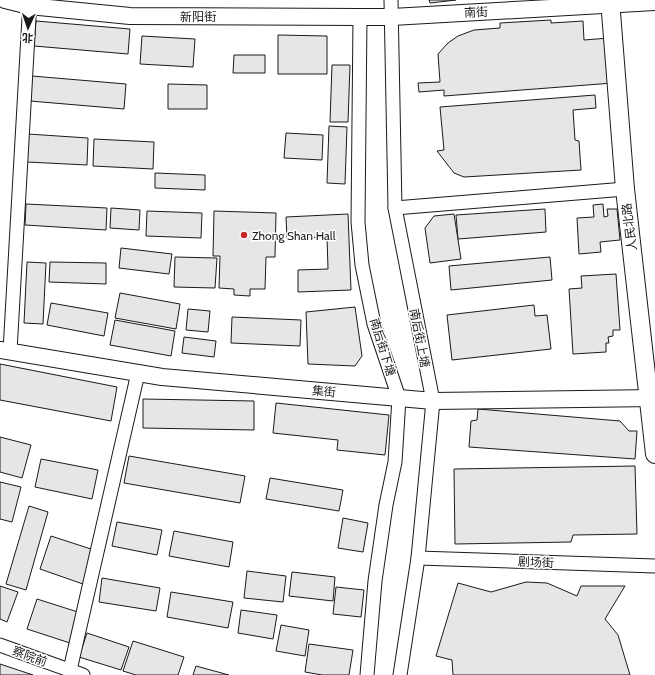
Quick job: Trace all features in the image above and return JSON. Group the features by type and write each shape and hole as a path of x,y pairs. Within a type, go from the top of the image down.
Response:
{"main road":[{"name":"人民北路","path":"610,2 625,190 652,399 655,454"}],"street":[{"name":"新阳街","path":"5,0 130,16 392,17"},
{"name":"南后街上塘","path":"391,0 395,208 433,401 418,558 400,675"},
{"name":"南街","path":"392,17 610,2 655,2"},
{"path":"5,351 30,3"},
{"name":"南后街下塘","path":"360,17 358,229 362,265 374,324 399,398 395,462 386,505 374,581 367,675"},
{"path":"395,208 625,190"},
{"name":"集街","path":"5,351 162,377 433,401 652,399"},
{"path":"70,670 138,373"},
{"name":"剧场街","path":"418,558 655,566"},
{"name":"察院前","path":"0,645 83,675"}],"building":[{"path":"429,0 456,0 430,3"},
{"path":"551,20 551,23 583,21 584,40 609,38 613,83 444,96 444,90 419,92 418,83 440,82 438,54 448,43 458,36 474,30 500,28 500,23"},
{"path":"36,21 130,29 128,54 34,46"},
{"path":"278,35 327,36 327,74 278,74"},
{"path":"142,36 195,39 193,67 140,64"},
{"path":"234,55 265,55 265,73 233,73"},
{"path":"332,65 350,65 348,122 330,122"},
{"path":"32,76 126,84 124,109 30,101"},
{"path":"168,84 207,85 207,109 168,109"},
{"path":"595,95 596,108 573,110 575,140 579,141 581,170 464,177 454,173 437,151 444,150 440,107"},
{"path":"329,126 347,127 345,184 327,183"},
{"path":"286,133 323,135 322,160 284,158"},
{"path":"28,134 88,138 87,165 27,162"},
{"path":"94,139 154,142 153,169 93,166"},
{"path":"155,173 205,175 205,190 155,188"},
{"path":"26,204 107,208 106,230 25,225"},
{"path":"603,204 604,217 608,216 607,209 617,209 620,240 600,242 601,252 579,254 577,218 594,217 593,205"},
{"path":"111,208 140,210 139,230 110,228"},
{"path":"545,209 546,232 458,239 456,215"},
{"path":"147,211 202,213 201,238 146,236"},
{"name":"Zhong Shan Hall","path":"214,211 276,213 275,257 266,257 265,289 250,289 250,296 234,295 234,289 219,288 220,256 213,256"},
{"path":"348,214 351,290 298,292 298,270 328,269 327,237 287,239 286,217"},
{"path":"454,214 461,259 430,263 425,228 434,216"},
{"path":"121,248 172,254 169,274 119,268"},
{"path":"175,257 217,258 215,288 174,287"},
{"path":"550,257 552,280 451,290 449,266"},
{"path":"27,262 46,263 43,324 24,323"},
{"path":"50,262 106,263 106,284 49,282"},
{"path":"616,274 620,330 613,330 613,336 608,337 609,343 606,343 606,352 573,354 569,289 582,288 581,276"},
{"path":"120,293 180,304 176,329 115,318"},
{"path":"51,303 108,313 104,336 47,325"},
{"path":"534,305 535,316 547,315 551,349 452,360 447,315"},
{"path":"355,307 362,356 355,366 308,364 306,312"},
{"path":"188,309 210,311 208,332 186,330"},
{"path":"232,317 301,320 300,346 231,343"},
{"path":"115,320 175,331 171,356 110,345"},
{"path":"184,337 216,341 214,357 182,353"},
{"path":"0,364 117,387 111,421 0,400"},
{"path":"143,399 254,401 254,430 143,428"},
{"path":"276,403 389,415 385,455 337,450 338,440 273,433"},
{"path":"478,409 620,421 629,431 637,431 635,459 469,447 471,421 477,420"},
{"path":"0,437 31,445 22,478 0,472"},
{"path":"129,456 245,476 240,503 124,483"},
{"path":"41,459 98,470 92,499 35,487"},
{"path":"635,466 637,534 573,535 571,542 455,544 454,469"},
{"path":"270,478 343,490 339,511 266,499"},
{"path":"0,482 21,487 12,522 0,519"},
{"path":"29,506 48,512 26,590 6,584"},
{"path":"343,518 368,523 363,552 338,548"},
{"path":"117,522 162,530 157,555 112,546"},
{"path":"174,531 233,542 229,567 169,556"},
{"path":"51,536 94,550 83,584 40,569"},
{"path":"247,571 286,576 283,602 244,598"},
{"path":"292,572 335,577 333,601 289,596"},
{"path":"102,578 160,588 156,611 99,602"},
{"path":"526,582 547,583 577,596 581,586 625,586 605,619 618,635 630,675 453,675 452,660 436,656 458,583 491,592"},
{"path":"0,586 18,592 7,622 0,619"},
{"path":"336,587 364,590 361,617 333,614"},
{"path":"171,592 233,602 228,628 167,617"},
{"path":"37,599 81,613 70,643 27,629"},
{"path":"241,610 277,615 273,639 238,633"},
{"path":"281,625 309,630 305,656 276,651"},
{"path":"87,633 129,647 121,670 79,657"},
{"path":"133,641 184,657 178,675 136,675 123,671"},
{"path":"309,644 353,650 349,675 322,675 305,672"},
{"path":"0,664 33,675 0,675"},
{"path":"196,666 229,675 193,675"}],"place":[{"name":"Zhong Shan Hall","path":"244,235"}]}
